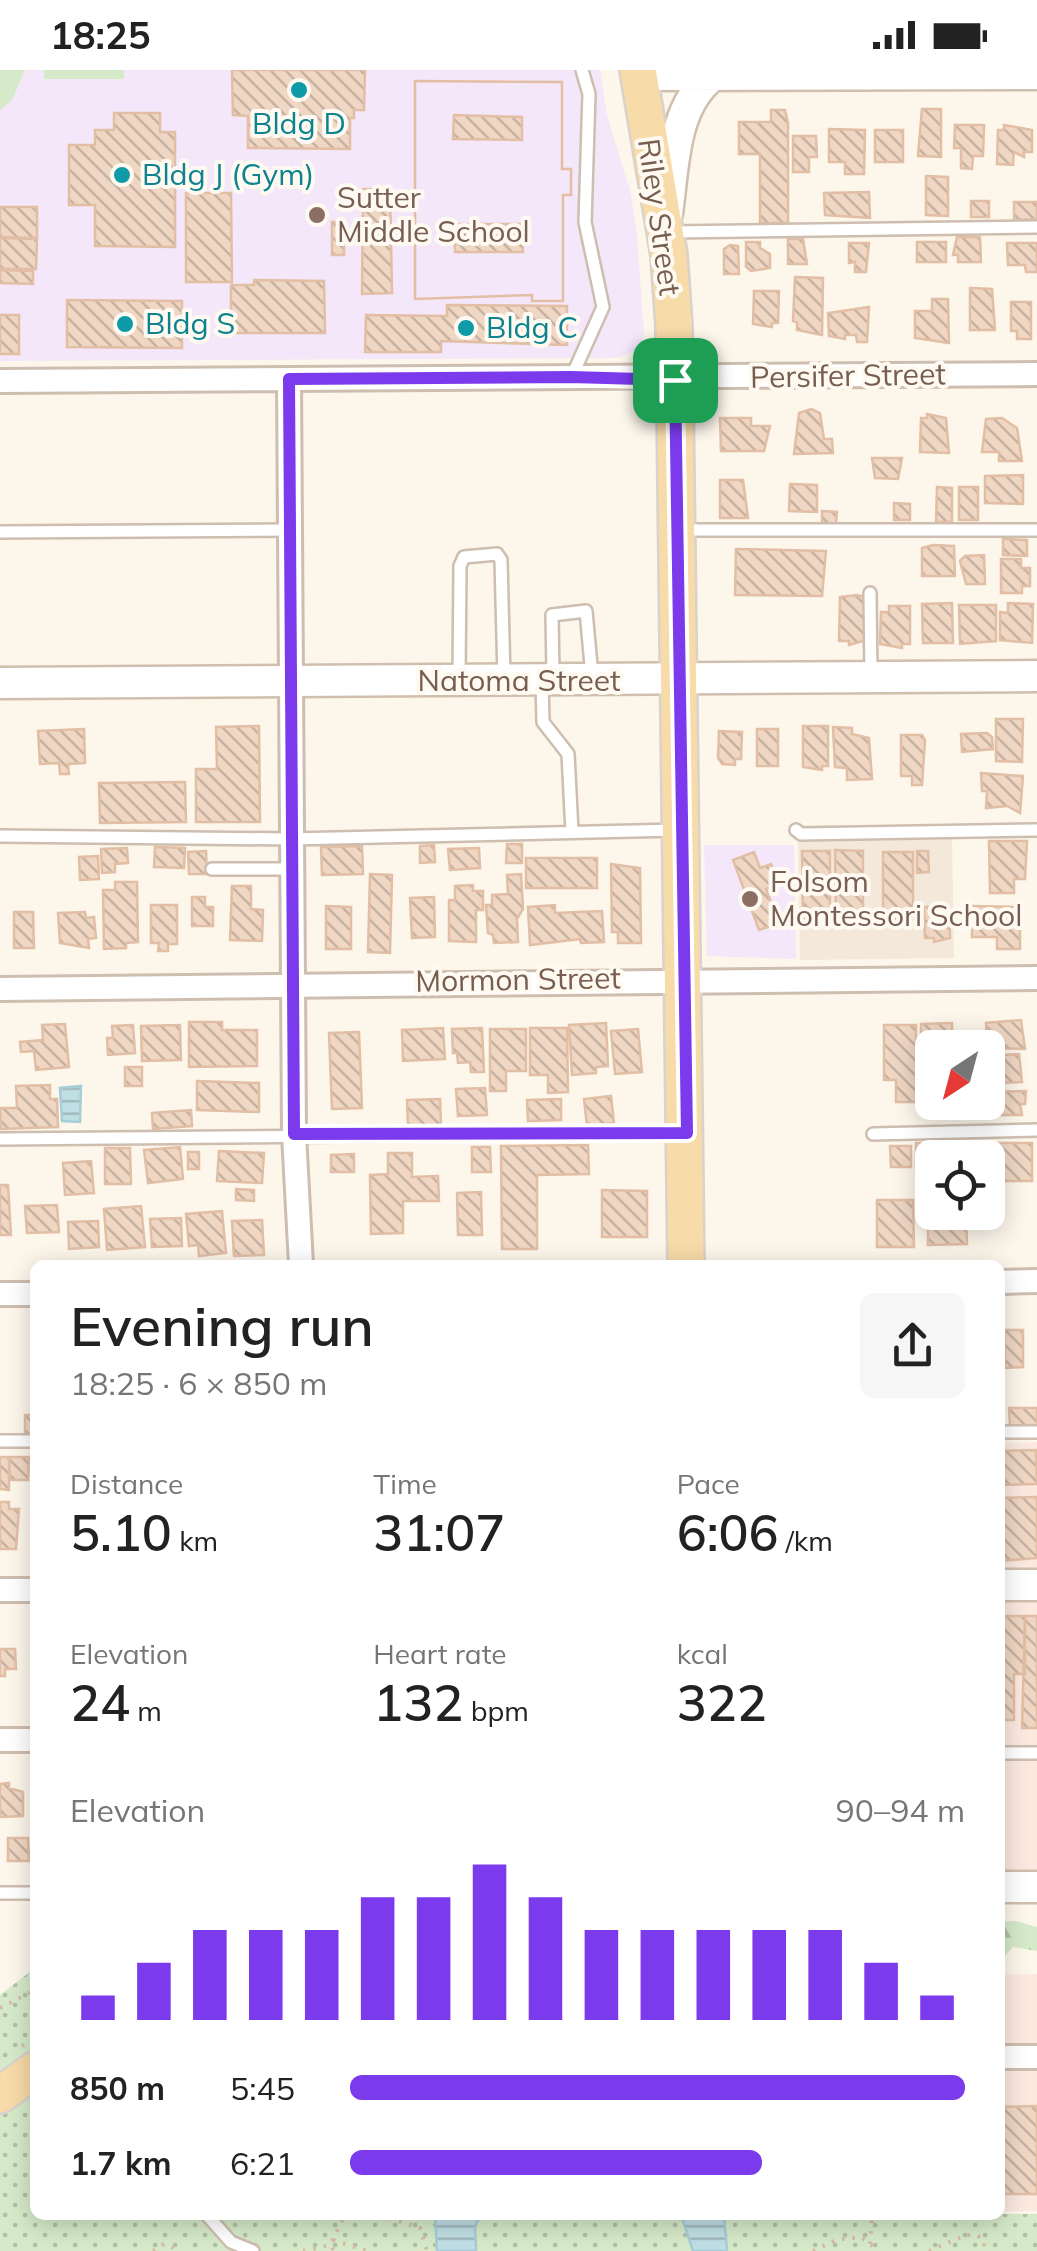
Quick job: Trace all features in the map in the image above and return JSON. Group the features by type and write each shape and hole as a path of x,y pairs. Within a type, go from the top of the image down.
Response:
{"main road":[{"name":"Riley Street","path":"638,73 665,229 675,380 686,1260"},
{"path":"0,2095 30,2074"}],"street":[{"path":"638,73 1037,74"},
{"path":"665,229 683,114 695,92 713,75"},
{"name":"Persifer Street","path":"0,381 571,377 675,380 1037,374"},
{"path":"289,379 294,1134 301,1260"},
{"name":"Natoma Street","path":"0,683 1037,676"},
{"name":"Mormon Street","path":"0,989 683,978 1037,978"},
{"path":"1005,1282 1037,1281"},
{"path":"0,1294 30,1294"},
{"path":"1005,1585 1037,1585"},
{"path":"0,1590 30,1590"},
{"path":"0,1740 30,1740"},
{"path":"1005,1887 1037,1887"},
{"path":"1005,2057 1037,2057"}],"lane":[{"path":"571,377 603,307 585,222 589,94 582,70"},
{"path":"665,229 1037,227"},
{"path":"0,532 290,530"},
{"path":"678,530 1037,530"},
{"path":"459,680 460,566 464,557 497,554 501,560 504,680"},
{"path":"870,593 870,677"},
{"path":"572,832 568,754 543,722 552,614 586,611 590,616 592,679"},
{"path":"0,836 291,839 682,830"},
{"path":"796,830 1037,830"},
{"path":"212,869 292,869"},
{"path":"873,1134 1037,1130"},
{"path":"0,1139 687,1133"},
{"path":"1005,1432 1037,1432"},
{"path":"0,1441 30,1441"},
{"path":"1005,1753 1037,1753"},
{"path":"0,1893 30,1892"},
{"path":"212,2220 232,2242 254,2251"}],"path":[{"path":"0,2008 30,1993"},
{"path":"330,2246 342,2220"},
{"path":"400,2220 424,2232 427,2251"},
{"path":"870,2244 872,2220"},
{"path":"929,2251 966,2234 977,2235 984,2242 984,2251"},
{"path":"813,2251 821,2244 861,2237 879,2251"},
{"path":"153,2251 164,2244 181,2251"},
{"path":"303,2251 330,2246 367,2251"}],"shaded area":[{"name":"Sutter Middle School","path":"0,70 600,70 607,115 631,194 637,235 644,335 638,350 616,358 0,361"},
{"path":"952,839 954,958 800,960 798,842"},
{"name":"Folsom Montessori School","path":"704,845 794,845 796,959 707,956"},
{"path":"1037,1442 1037,1576 1005,1576 1005,1443"},
{"path":"1005,1601 1037,1602 1037,1873 1005,1872"},
{"path":"1037,1974 1037,2211 1005,2211 1005,1975"}],"green space":[{"path":"0,70 25,70 12,100 0,110"},
{"path":"44,70 124,70 124,79 44,79"},
{"path":"1005,1922 1037,1927 1037,1951 1013,1947 1005,1956"},
{"path":"30,1972 30,2220 1005,2220 1005,2214 1037,2214 1037,2251 0,2251 0,1995"}],"water":[{"path":"81,1086 80,1122 62,1121 60,1088"},
{"path":"435,2220 478,2220 476,2251 437,2251"},
{"path":"683,2220 724,2220 727,2251 693,2251"}],"building":[{"name":"Bldg D","path":"232,70 365,70 364,110 354,110 354,118 350,118 350,149 248,148 248,116 233,115"},
{"path":"415,81 562,82 562,169 571,169 571,195 563,195 563,301 532,301 532,295 415,299","holes":["454,115 522,117 522,140 453,139","455,224 522,224 523,252 455,252"]},
{"path":"415,81 562,82 562,169 571,169 571,195 563,195 563,301 532,301 532,295 415,299"},
{"path":"922,109 941,109 941,157 918,156"},
{"path":"771,110 785,110 788,123 788,223 760,223 760,154 739,154 739,122 771,122"},
{"name":"Bldg J (Gym)","path":"114,113 160,113 160,132 175,132 175,247 95,246 95,205 69,205 69,145 95,145 95,130 114,130"},
{"path":"955,125 984,125 983,156 973,156 972,169 961,168 961,148 954,148"},
{"path":"1004,125 1032,130 1032,152 1024,152 1024,157 1014,152 1013,165 997,164 998,130 1004,130"},
{"path":"829,129 865,130 864,174 845,174 845,162 829,162"},
{"path":"875,130 903,130 903,162 875,162"},
{"path":"793,136 816,136 817,157 809,157 809,172 793,172"},
{"path":"926,176 948,177 948,216 926,215"},
{"path":"363,189 390,190 392,293 362,294"},
{"path":"869,192 870,218 825,215 824,193"},
{"path":"186,193 231,193 232,282 186,282"},
{"path":"971,201 989,201 989,217 971,217"},
{"path":"1014,202 1037,202 1037,219 1014,220"},
{"path":"0,207 37,207 37,238 0,237"},
{"path":"332,222 344,222 344,255 332,255"},
{"path":"957,237 980,237 981,262 958,262 958,255 953,255"},
{"path":"0,238 37,239 36,269 0,269"},
{"path":"788,239 803,239 807,264 788,264"},
{"path":"746,242 760,242 760,248 770,254 770,268 751,271 746,267"},
{"path":"917,242 946,242 946,262 917,262"},
{"path":"849,243 869,243 866,272 855,272 855,262 849,263"},
{"path":"1007,243 1037,243 1037,272 1026,272 1025,265 1008,265"},
{"path":"738,246 739,274 724,274 724,249"},
{"path":"0,270 33,271 33,284 0,283"},
{"path":"795,277 823,278 822,335 797,330 797,322 793,321"},
{"path":"254,280 324,281 325,333 231,333 231,285 254,285"},
{"path":"970,288 992,289 995,330 970,330"},
{"path":"754,291 779,291 778,323 772,323 772,327 753,324"},
{"path":"932,299 948,299 949,343 915,338 915,311 932,311"},
{"name":"Bldg S","path":"67,300 182,301 182,348 67,347"},
{"path":"1011,302 1031,302 1031,339 1017,339 1017,331 1011,331"},
{"name":"Bldg C","path":"447,305 567,306 567,345 441,341 441,352 365,352 366,315 447,316"},
{"path":"869,307 867,342 857,342 856,335 845,335 845,339 829,336 828,313"},
{"path":"0,315 19,315 19,354 0,354"},
{"path":"811,409 820,413 824,439 832,439 833,453 794,454 799,413"},
{"path":"927,414 946,418 949,453 920,452 921,418 927,418"},
{"path":"720,418 751,418 751,426 770,426 764,451 721,451"},
{"path":"1002,418 1017,428 1022,461 999,461 999,452 982,452 986,419"},
{"path":"872,458 902,458 898,479 875,478"},
{"path":"1023,475 1023,504 985,503 985,476"},
{"path":"720,480 743,480 748,518 720,518"},
{"path":"790,484 817,485 817,512 789,511"},
{"path":"937,487 952,488 952,522 936,522"},
{"path":"959,487 978,487 978,520 959,520"},
{"path":"894,503 910,504 910,520 894,520"},
{"path":"822,511 837,512 836,524 822,523"},
{"path":"1003,539 1027,540 1027,556 1003,555"},
{"path":"954,546 955,576 922,576 922,548"},
{"path":"736,549 826,551 822,596 735,595"},
{"path":"984,555 985,584 966,584 960,561 965,556"},
{"path":"1001,559 1021,559 1021,568 1030,568 1030,586 1022,586 1022,593 1001,593"},
{"path":"840,597 867,598 866,640 849,645 849,641 839,641"},
{"path":"952,603 953,643 923,643 922,604"},
{"path":"1008,603 1033,604 1032,643 1000,640 1000,612 1008,613"},
{"path":"959,605 996,605 996,641 960,644"},
{"path":"889,606 910,606 910,644 902,644 902,648 880,644 881,612 889,612"},
{"path":"996,719 1023,719 1022,762 996,761"},
{"path":"259,726 260,822 196,822 196,769 217,769 216,727"},
{"path":"803,726 828,726 828,766 822,766 822,770 803,767"},
{"path":"833,727 852,728 852,734 869,738 872,779 847,780 847,768 835,767"},
{"path":"84,729 85,763 68,764 69,774 60,774 59,763 40,764 38,731"},
{"path":"757,729 778,729 778,766 757,766"},
{"path":"719,731 742,732 741,759 735,759 735,765 722,764 718,758"},
{"path":"987,733 992,737 993,749 962,752 961,734"},
{"path":"901,735 922,735 925,740 922,785 912,785 912,776 901,776"},
{"path":"981,773 1023,776 1020,813 1007,806 986,808 987,791 982,791"},
{"path":"185,782 186,822 100,823 99,783"},
{"path":"989,841 1027,841 1025,879 1014,879 1014,893 990,893"},
{"path":"507,844 522,844 522,863 506,863"},
{"path":"434,845 435,862 420,863 420,846"},
{"path":"362,846 363,874 322,875 321,847"},
{"path":"155,847 185,848 184,868 154,867"},
{"path":"127,848 128,863 115,864 115,872 102,873 101,849"},
{"path":"479,848 480,868 450,870 448,849"},
{"path":"835,850 863,851 863,920 836,920"},
{"path":"206,851 207,874 189,874 188,852"},
{"path":"802,851 830,851 830,920 803,920"},
{"path":"917,851 928,851 929,872 917,873"},
{"path":"754,852 760,868 771,864 778,884 766,889 779,923 759,930 733,860"},
{"path":"883,852 913,852 913,920 883,920"},
{"path":"98,856 99,879 80,880 79,857"},
{"path":"526,858 597,858 597,888 526,888"},
{"path":"611,864 640,868 641,943 618,943 618,932 612,932"},
{"path":"370,874 392,875 390,953 368,952"},
{"path":"521,874 523,909 517,919 518,942 494,943 493,935 488,933 486,905 492,905 492,895 508,894 507,875"},
{"path":"115,882 137,882 138,942 126,943 126,948 104,949 103,890 115,890"},
{"path":"473,885 473,891 483,891 483,910 476,910 476,942 449,941 449,900 455,900 455,886"},
{"path":"232,886 251,886 251,909 263,910 262,941 230,940"},
{"path":"192,897 205,897 205,907 213,907 213,926 192,926"},
{"path":"434,897 435,937 412,938 410,898"},
{"path":"151,905 177,905 177,944 168,944 168,951 158,951 159,943 151,943"},
{"path":"555,905 555,913 602,911 604,942 581,943 580,939 530,945 528,907"},
{"path":"326,906 351,907 351,949 326,949"},
{"path":"949,906 950,938 934,942 934,938 925,938 924,907"},
{"path":"972,906 1020,907 1020,949 997,949 997,937 972,937"},
{"path":"866,911 880,911 880,924 867,925"},
{"path":"14,912 33,912 34,948 14,948"},
{"path":"85,912 86,918 94,917 96,938 88,939 89,948 60,943 58,913"},
{"path":"1021,1020 1025,1049 1005,1048 1005,1030 986,1030 986,1023"},
{"path":"189,1022 222,1022 222,1030 257,1030 257,1066 189,1067"},
{"path":"606,1023 608,1066 596,1067 596,1073 572,1075 569,1025"},
{"path":"952,1023 952,1030 921,1030 921,1024"},
{"path":"65,1024 69,1067 36,1070 34,1051 21,1052 20,1042 43,1040 42,1025"},
{"path":"133,1025 135,1053 108,1055 107,1038 113,1038 112,1026"},
{"path":"180,1025 181,1060 142,1061 141,1026"},
{"path":"884,1025 916,1025 915,1102 896,1102 896,1080 884,1080"},
{"path":"443,1028 445,1059 403,1061 402,1030"},
{"path":"482,1028 484,1072 471,1072 470,1062 458,1063 457,1053 453,1053 452,1029"},
{"path":"530,1028 567,1028 568,1092 548,1093 548,1075 530,1075"},
{"path":"490,1029 526,1029 526,1071 506,1071 506,1091 490,1091"},
{"path":"638,1029 642,1072 615,1074 611,1031"},
{"path":"359,1032 362,1108 332,1109 329,1033"},
{"path":"1019,1054 1022,1082 1005,1083 1005,1055"},
{"path":"125,1067 142,1067 142,1086 125,1086"},
{"path":"197,1081 259,1083 259,1112 197,1110"},
{"path":"50,1085 50,1099 57,1099 58,1127 1,1129 0,1108 17,1108 16,1086"},
{"path":"485,1088 487,1115 458,1116 456,1089"},
{"path":"1026,1091 1025,1104 1020,1104 1022,1115 1005,1115 1005,1092"},
{"path":"611,1096 614,1123 587,1126 584,1099"},
{"path":"440,1099 441,1126 408,1127 407,1100"},
{"path":"561,1099 561,1120 528,1121 527,1100"},
{"path":"191,1110 192,1126 153,1129 152,1113"},
{"path":"1005,1143 1032,1143 1032,1181 1005,1181"},
{"path":"588,1145 589,1174 537,1175 537,1249 502,1249 501,1146"},
{"path":"890,1146 911,1146 911,1167 891,1167"},
{"path":"180,1147 183,1179 148,1183 144,1150"},
{"path":"472,1147 490,1147 491,1172 472,1172"},
{"path":"105,1148 130,1148 131,1184 105,1184"},
{"path":"219,1151 264,1153 262,1183 217,1181"},
{"path":"188,1152 199,1152 199,1169 188,1169"},
{"path":"388,1153 412,1153 412,1177 438,1176 439,1201 403,1201 403,1233 371,1234 370,1175 388,1174"},
{"path":"354,1154 354,1172 331,1172 331,1155"},
{"path":"91,1161 94,1193 65,1195 63,1163"},
{"path":"0,1185 8,1185 11,1235 0,1235"},
{"path":"236,1189 254,1190 254,1201 236,1200"},
{"path":"602,1190 647,1191 647,1237 602,1237"},
{"path":"481,1192 482,1235 458,1235 457,1193"},
{"path":"877,1200 913,1200 914,1247 877,1247"},
{"path":"57,1205 59,1232 27,1233 25,1206"},
{"path":"141,1206 145,1247 107,1250 104,1209"},
{"path":"222,1211 226,1253 199,1256 198,1245 189,1246 186,1214"},
{"path":"181,1218 182,1246 152,1247 150,1219"},
{"path":"262,1220 264,1255 234,1256 232,1221"},
{"path":"98,1221 99,1247 69,1249 68,1222"},
{"path":"928,1230 967,1230 967,1244 928,1245"},
{"path":"1005,1330 1023,1330 1023,1367 1005,1368"},
{"path":"1009,1408 1037,1408 1037,1426 1010,1427"},
{"path":"25,1415 30,1415 30,1434 25,1434"},
{"path":"1036,1450 1037,1484 1005,1485 1005,1451"},
{"path":"0,1457 9,1457 9,1490 0,1489"},
{"path":"9,1457 29,1457 28,1480 10,1480"},
{"path":"1037,1497 1037,1558 1005,1561 1005,1498"},
{"path":"0,1502 9,1502 9,1509 19,1509 16,1549 0,1549"},
{"path":"1005,1616 1025,1616 1025,1674 1014,1674 1014,1720 1005,1720"},
{"path":"1025,1616 1037,1616 1037,1728 1022,1728"},
{"path":"0,1649 15,1649 16,1669 5,1669 5,1676 0,1676"},
{"path":"9,1783 9,1788 23,1792 23,1816 0,1817 0,1784"},
{"path":"8,1838 28,1838 29,1861 8,1861"},
{"path":"1037,2106 1037,2194 1005,2194 1005,2107"}],"place":[{"name":"Bldg D","path":"299,90"},
{"name":"Bldg J (Gym)","path":"122,175"},
{"name":"Sutter Middle School","path":"317,215"},
{"name":"Bldg S","path":"125,324"},
{"name":"Bldg C","path":"466,328"},
{"name":"Folsom Montessori School","path":"750,899"}],"route":[{"path":"289,379 675,380 687,1133 294,1134 289,379"}]}
